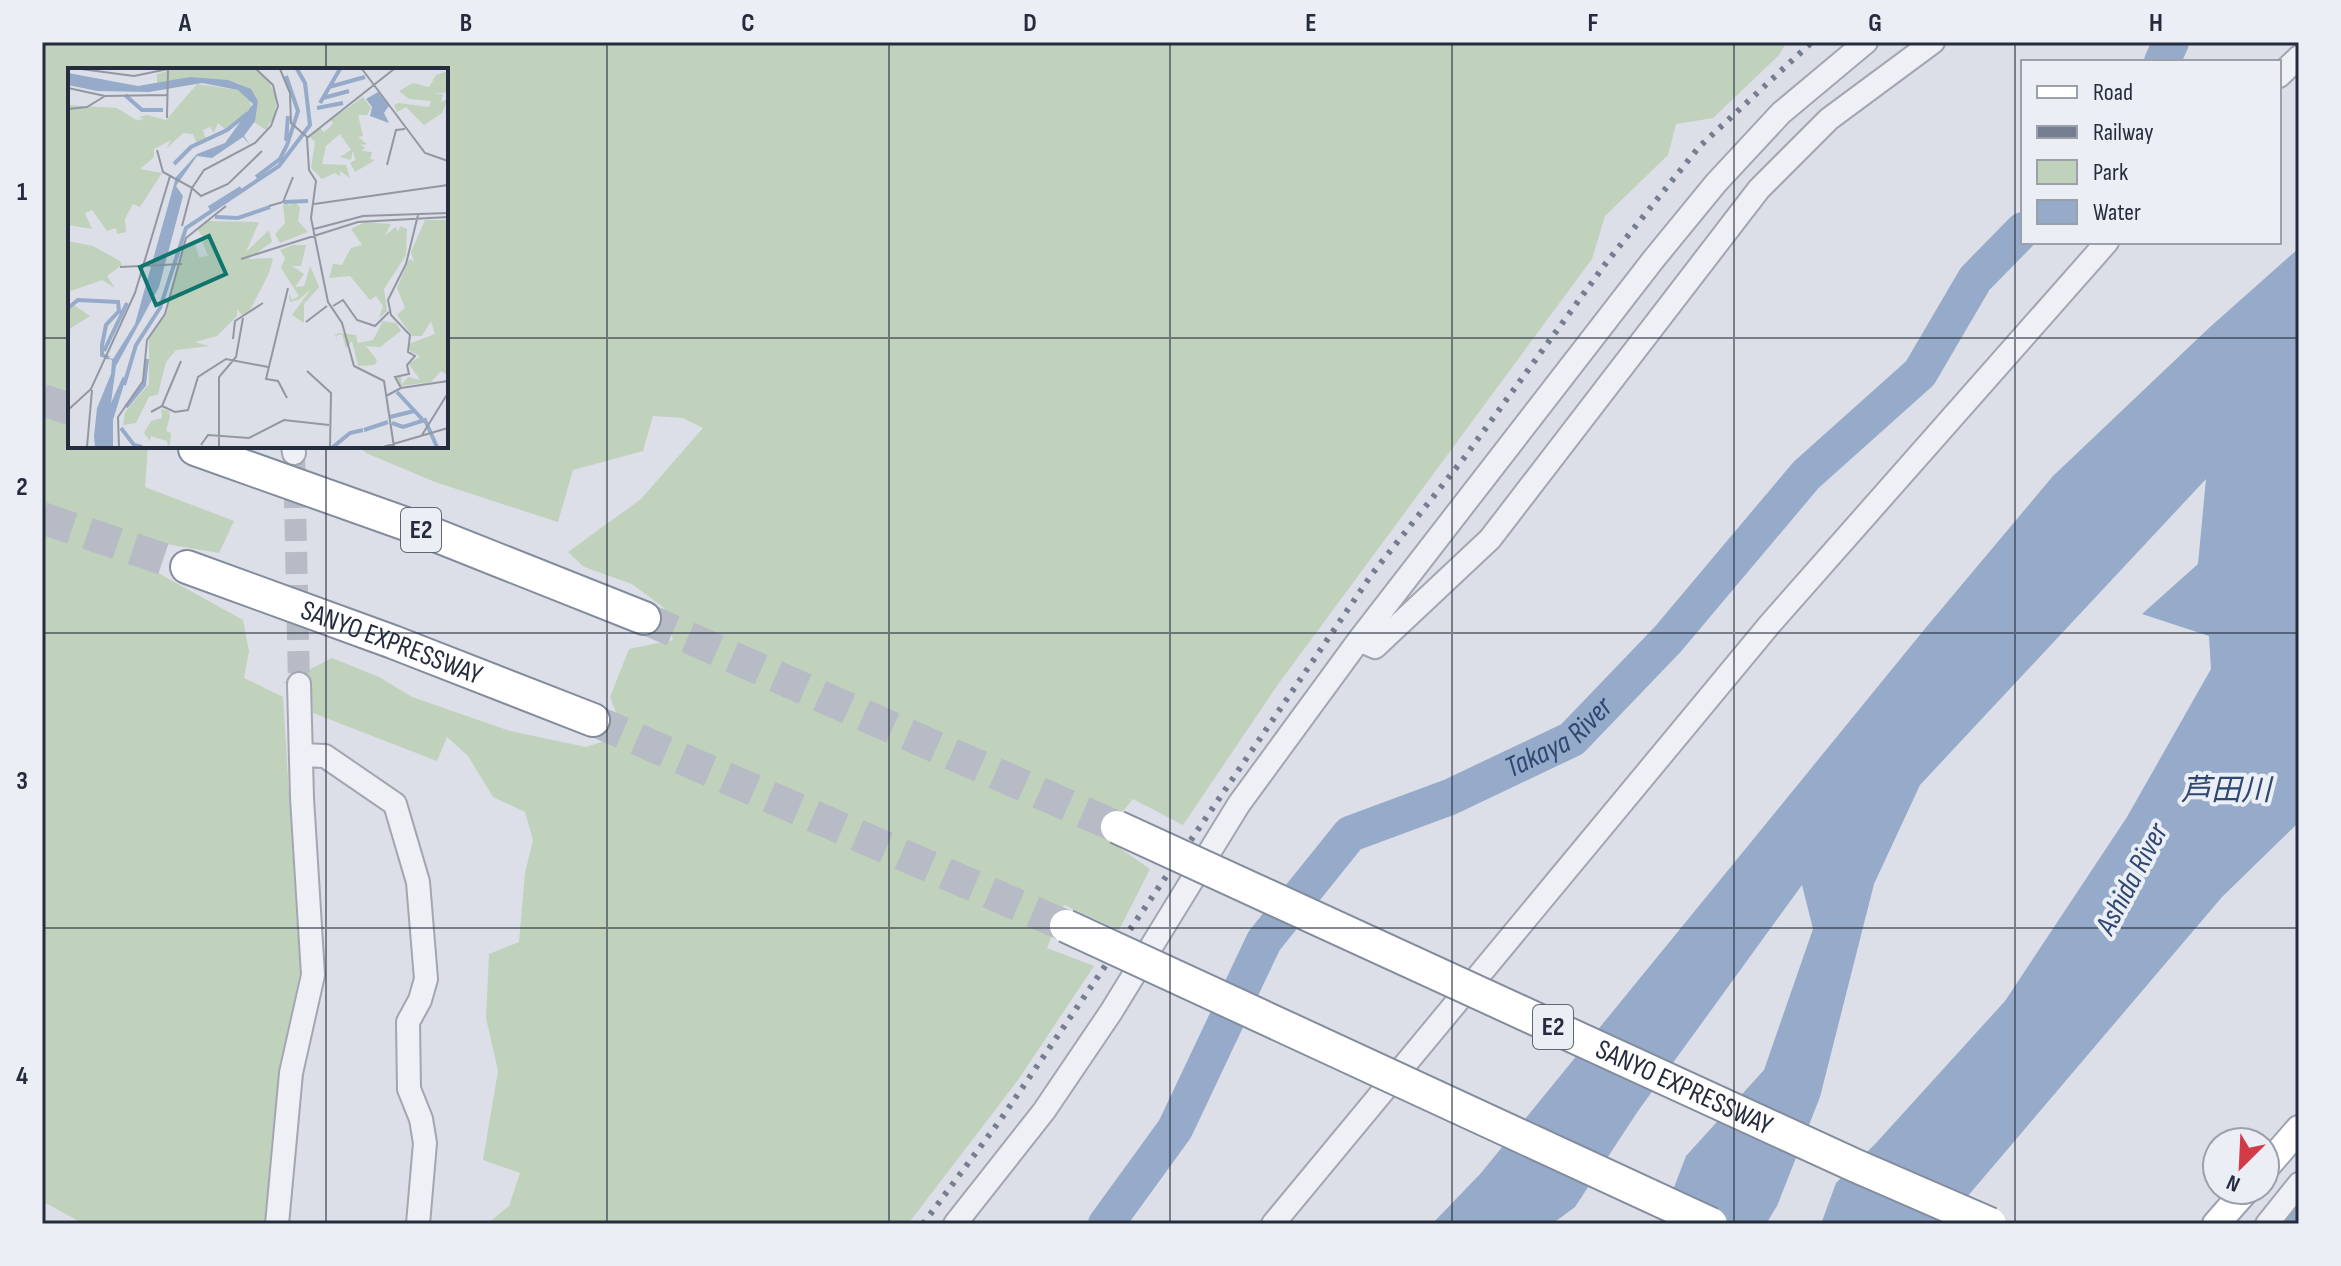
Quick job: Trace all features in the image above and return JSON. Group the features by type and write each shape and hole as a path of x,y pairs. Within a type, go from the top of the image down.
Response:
{"highway":[{"name":"E2","path":"195,449 420,529 644,618"},
{"name":"SANYO EXPRESSWAY","path":"187,567 393,642 593,720"},
{"name":"SANYO EXPRESSWAY","path":"1117,827 1825,1152 1990,1224"},
{"path":"1066,926 1711,1224"}],"main road":[{"path":"2281,1150 2299,1129"},
{"path":"2216,1224 2232,1206"}],"street":[{"path":"955,1224 1044,1111 1111,1012 1239,804 1359,640 1716,183 1781,113 1866,42"},
{"path":"1359,640 1375,647 1490,539 1759,189 1829,119 1933,42"},
{"path":"2281,74 2299,57"},
{"path":"1273,1224 1770,624 2105,244"},
{"path":"277,1224 291,1073 313,975 299,684"},
{"path":"301,755 325,756 395,804 418,882 426,979 420,1000 408,1022 409,1089 421,1119 425,1143 418,1224"},
{"path":"2267,1224 2299,1184"}],"green space":[{"path":"42,42 1787,42 1779,55 1713,118 1676,124 1668,155 1605,216 1592,259 1279,683 1183,825 1133,799 1102,836 1150,869 1119,930 1064,905 1047,948 1094,966 1018,1080 908,1224 487,1224 509,1206 520,1173 483,1160 498,1071 486,1018 489,954 519,942 525,873 533,840 525,812 493,797 468,756 447,737 437,761 313,713 311,685 283,683 332,658 379,677 412,697 510,731 586,747 611,739 621,725 610,697 629,649 673,640 664,608 632,584 584,567 568,552 641,499 703,428 683,418 653,416 643,451 573,470 558,522 435,482 366,453 360,448 448,448 448,68 68,68 68,448 148,448 145,487 234,521 219,553 149,541 149,568 243,620 249,651 244,678 283,697 300,973 279,1070 264,1224 84,1224 42,1201"}],"water":[{"name":"芦田川","path":"2299,248 2299,822 2222,897 1944,1224 1821,1224 1836,1183 2005,1001 2127,817 2211,669 2209,636 2142,614 2198,564 2206,479 1920,785 1874,884 1820,1097 1777,1206 1766,1224 1660,1224 1686,1156 1764,1070 1813,929 1802,885 1638,1111 1575,1207 1552,1224 1432,1224 1481,1173 2053,476 2210,327"}],"waterway":[{"name":"Takaya River","path":"2163,60 2171,42"},
{"name":"Takaya River","path":"1106,1224 1175,1129 1264,941 1350,834 1450,797 1572,739 1668,639 1806,475 1920,373 1975,279 2021,232"},
{"path":"2288,1224 2299,1213"}],"tunnel":[{"path":"42,400 68,408"},
{"path":"294,453 299,684"},
{"path":"42,518 187,567"},
{"path":"644,618 1117,827"},
{"path":"593,720 1066,926"}],"railway":[{"path":"923,1224 1001,1119 1372,574 1464,458 1606,263 1699,147 1812,42"}],"water label":[{"name":"Ashida River","path":"2132,879"}]}
